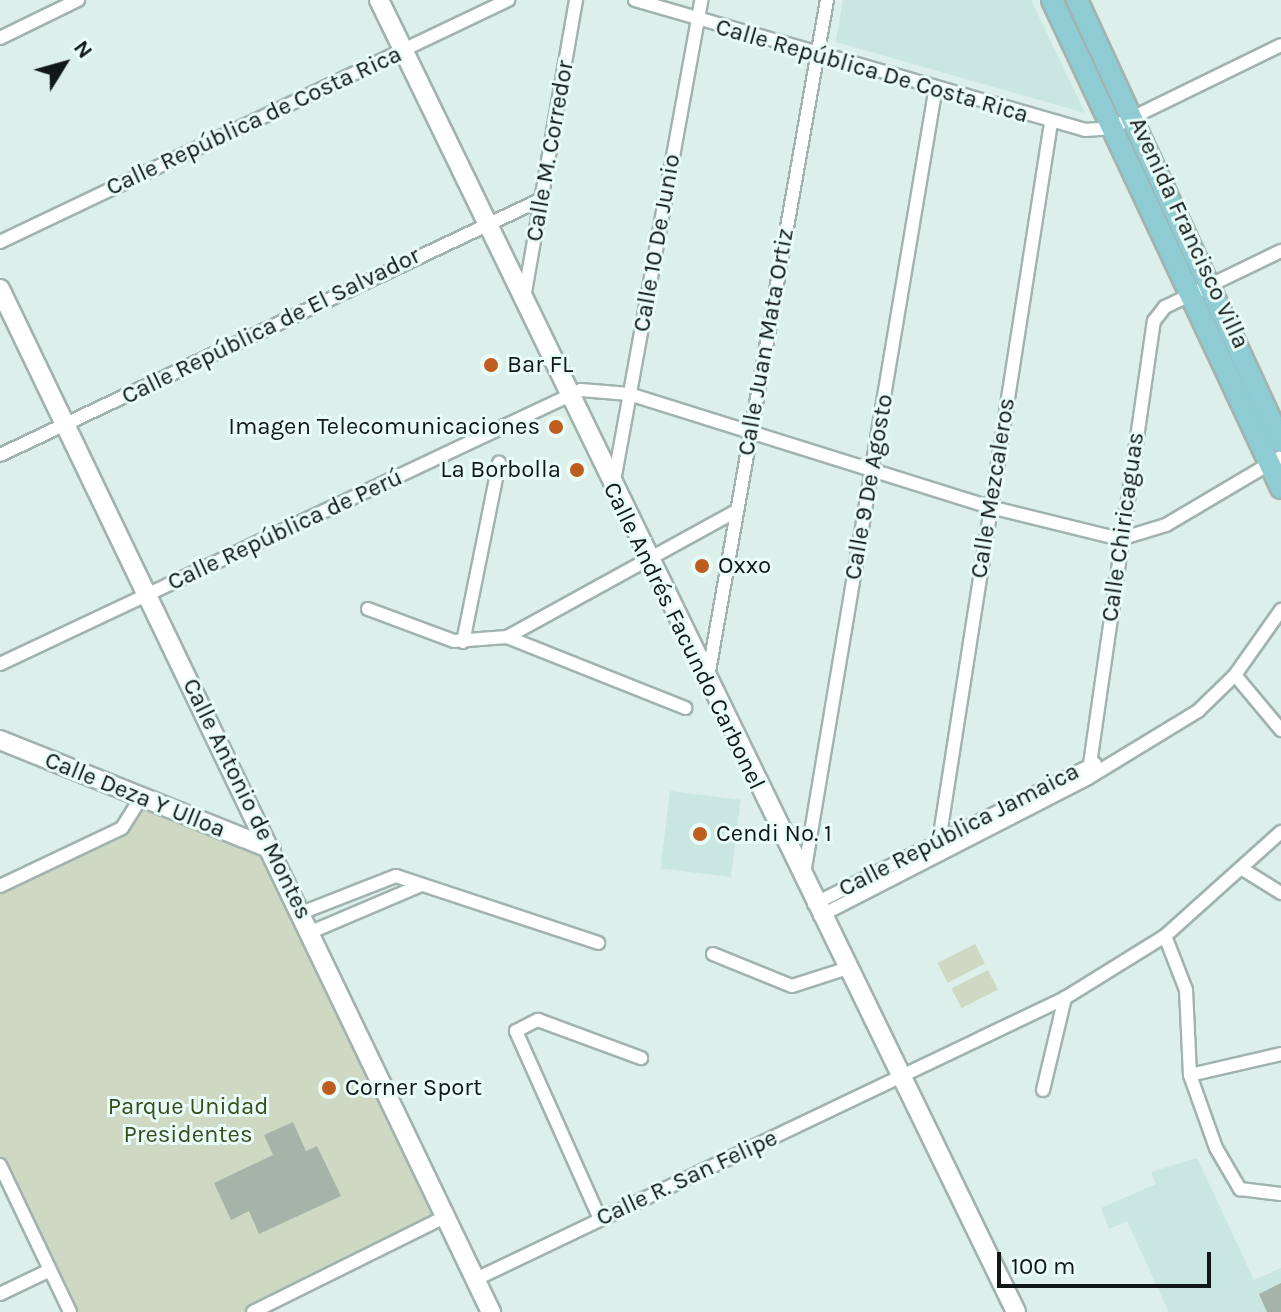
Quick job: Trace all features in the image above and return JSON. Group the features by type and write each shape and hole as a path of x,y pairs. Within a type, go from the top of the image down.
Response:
{"main road":[{"name":"Calle Andrés Facundo Carbonel","path":"379,0 706,684 1016,1312"},
{"name":"Avenida Francisco Villa","path":"1052,0 1189,297 1275,460 1281,488"},
{"name":"Avenida Francisco Villa","path":"1077,0 1281,442"},
{"name":"Calle Antonio de Montes","path":"0,289 149,593 491,1312"},
{"name":"Calle Deza Y Ulloa","path":"1,741 271,849"}],"street":[{"path":"0,38 78,0"},
{"name":"Calle República de Costa Rica","path":"0,242 508,0"},
{"name":"Calle M. Corredor","path":"524,301 576,0"},
{"name":"Calle República De Costa Rica","path":"635,0 935,92 1051,123 1111,128"},
{"name":"Calle 10 De Junio","path":"613,487 701,0"},
{"name":"Calle Juan Mata Ortiz","path":"706,684 827,0"},
{"path":"1111,128 1281,45"},
{"name":"Calle 9 De Agosto","path":"802,881 935,92"},
{"name":"Calle Mezcaleros","path":"937,854 1051,123"},
{"name":"Calle República de El Salvador","path":"0,455 485,221 542,199"},
{"name":"Calle Chiricaguas","path":"1088,778 1120,539 1154,321 1189,297 1281,251"},
{"path":"569,394 629,394 990,507 1120,539 1166,525 1275,460"},
{"name":"Calle República de Perú","path":"0,664 569,394"},
{"path":"463,642 499,463"},
{"path":"368,609 463,642 507,637 736,511"},
{"name":"Calle República Jamaica","path":"817,910 1088,778 1106,763 1198,711 1235,675 1281,610"},
{"path":"507,637 685,708"},
{"path":"1235,675 1281,730"},
{"name":"Calle República Jamaica","path":"817,910 939,839 1089,764 1106,763"},
{"path":"0,886 122,828 141,798"},
{"name":"Calle R. San Felipe","path":"476,1279 1065,998 1165,936 1244,870 1281,832"},
{"path":"1244,870 1281,893"},
{"path":"301,913 387,876 426,884 598,943"},
{"path":"311,932 392,892 426,884"},
{"path":"1165,936 1186,990 1190,1075 1232,1182 1246,1193 1281,1194"},
{"path":"713,954 792,986 845,969"},
{"path":"1043,1090 1065,998"},
{"path":"600,1219 516,1031 538,1020 641,1058"},
{"path":"1190,1075 1281,1054"},
{"path":"0,1165 70,1312"},
{"path":"253,1312 446,1216"},
{"path":"0,1294 50,1270"}],"shaded area":[{"path":"843,0 1031,0 1085,113 836,42"},
{"name":"Cendi No. 1","path":"670,791 740,800 731,877 660,868"},
{"path":"1197,1158 1254,1280 1281,1268 1281,1312 1169,1312 1127,1221 1109,1229 1101,1208 1156,1184 1151,1172"}],"green space":[{"name":"Parque Unidad Presidentes","path":"144,800 265,848 441,1215 247,1312 65,1312 0,1175 0,881 135,817"},
{"path":"975,944 985,964 948,983 938,963"},
{"path":"988,970 998,990 961,1008 951,989"}],"building":[{"path":"293,1122 306,1151 317,1146 341,1196 259,1234 249,1211 231,1220 214,1183 273,1155 264,1135"},
{"path":"1281,1283 1281,1312 1267,1312 1259,1294"}],"place":[{"name":"Bar FL","path":"491,365"},
{"name":"Imagen Telecomunicaciones","path":"556,427"},
{"name":"La Borbolla","path":"577,470"},
{"name":"Oxxo","path":"702,566"},
{"name":"Cendi No. 1","path":"700,834"},
{"name":"Corner Sport","path":"329,1088"}]}
